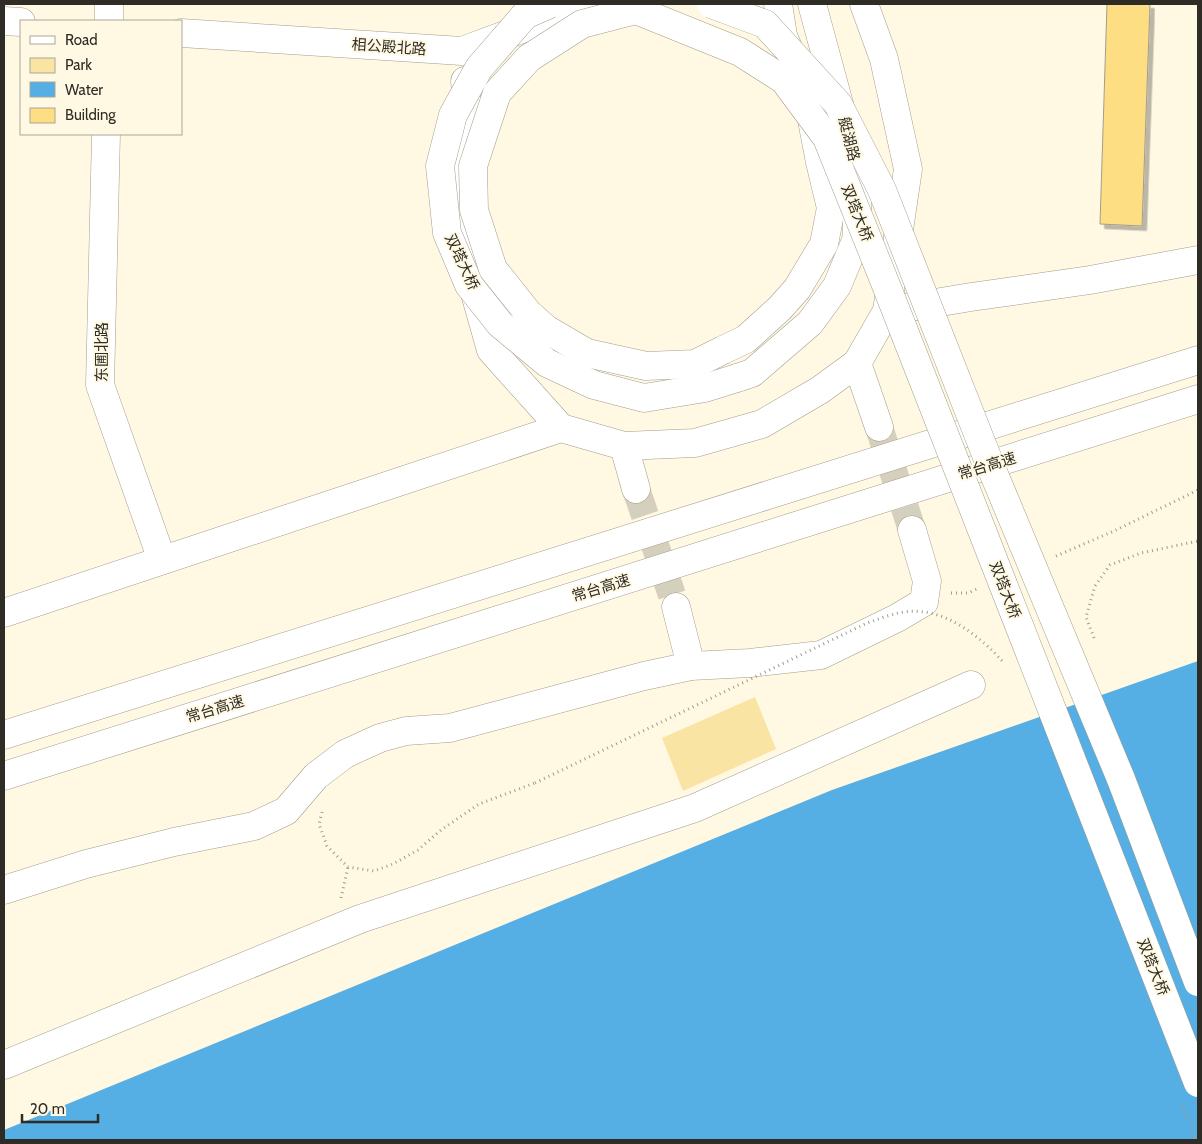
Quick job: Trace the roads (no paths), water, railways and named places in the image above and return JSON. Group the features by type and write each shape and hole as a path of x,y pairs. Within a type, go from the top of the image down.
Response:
{"main road":[{"path":"109,4 109,20"},
{"name":"双塔大桥","path":"550,4 525,15 479,68 452,115 440,166 447,233 469,285 500,324 548,363 594,385 644,398 705,388 737,378"},
{"name":"相公殿北路","path":"182,33 462,52 589,4"},
{"name":"双塔大桥","path":"711,4 765,24 838,104 882,190 991,467 1121,779 1198,982"},
{"name":"艇湖路","path":"723,350 746,339 780,308 797,289 824,244 831,208 820,162 809,100 783,36 778,4"},
{"name":"艇湖路","path":"737,378 752,373 810,324 837,286 857,238 857,170 812,4"},
{"path":"462,52 468,111 459,237 491,350 561,428 624,446 695,443 762,424 820,390 857,363 887,311 908,169 884,59 864,4"},
{"name":"双塔大桥","path":"723,350 695,364 646,366 587,353 546,329 534,319 493,269 474,210 473,166 494,100 497,93 529,58 582,24 636,10 740,52 784,80 826,138 886,285 1188,1089"},
{"path":"4,21 20,22"},
{"name":"东圃北路","path":"106,135 100,385 162,560"},
{"path":"887,311 1090,280 1198,260"},
{"path":"4,735 1198,360"},
{"path":"857,363 879,426"},
{"name":"常台高速","path":"4,776 1198,399"},
{"path":"4,613 561,428"},
{"path":"624,446 636,489"},
{"path":"4,890 95,862 174,842 254,826 286,810 316,776 346,754 380,738 406,731 450,728 634,678 691,666 750,663 821,655 897,618 924,602 927,581 912,530"},
{"path":"676,607 691,666"},
{"path":"4,1065 360,918 695,808 971,685"}],"water":[{"path":"1198,661 1198,1140 4,1140 4,1130 832,790"}],"tunnel":[{"path":"879,427 912,530"},
{"path":"636,489 676,607"}]}
